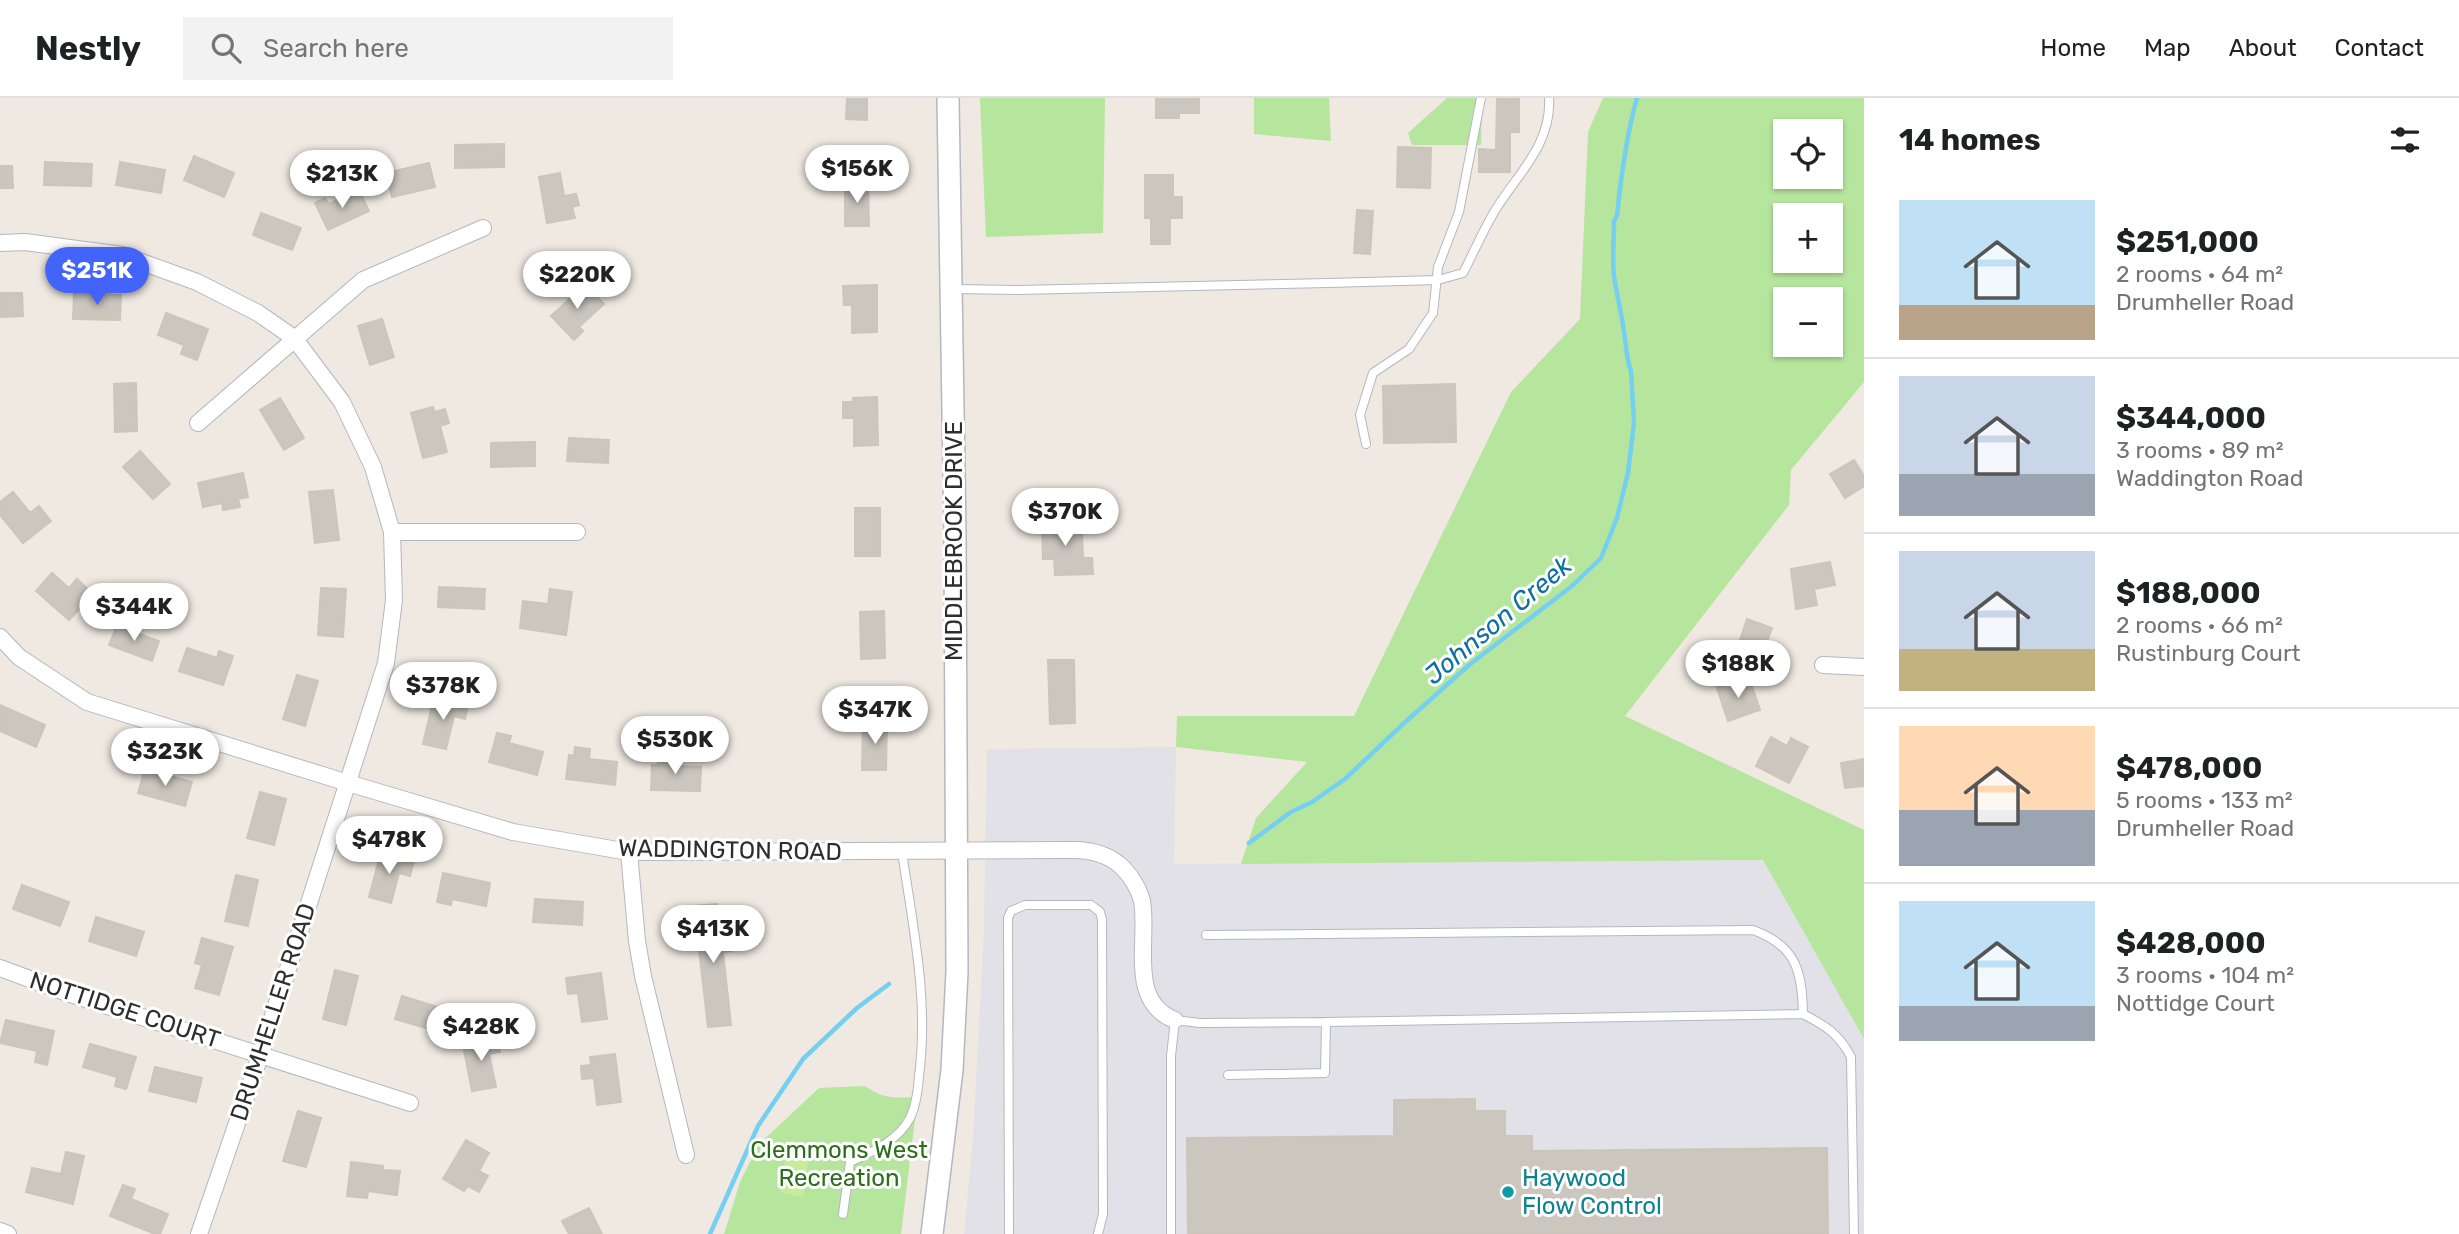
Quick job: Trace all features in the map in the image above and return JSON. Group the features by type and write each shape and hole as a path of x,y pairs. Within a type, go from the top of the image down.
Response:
{"street":[{"name":"MIDDLEBROOK DRIVE","path":"932,1234 956,1014 948,98"},
{"path":"198,423 363,280 483,228"},
{"name":"DRUMHELLER ROAD","path":"0,243 25,242 122,255 197,282 258,313 294,338 342,402 373,467 392,532 394,600 386,663 261,1053 198,1234"},
{"path":"392,532 577,532"},
{"name":"WADDINGTON ROAD","path":"0,637 19,657 87,702 513,832 629,852 1097,852 1116,862 1130,877 1141,898 1144,982 1149,996 1161,1013 1175,1020"},
{"path":"1823,665 1864,667"},
{"path":"629,852 643,976 686,1156"},
{"name":"NOTTIDGE COURT","path":"0,968 67,993 261,1053 410,1103"},
{"path":"0,1231 8,1234"}],"lane":[{"path":"1366,444 1360,415 1373,373 1409,349 1433,313 1438,267 1459,212 1482,98"},
{"path":"951,289 1032,290 1438,279 1463,273 1494,213 1534,158 1544,136 1549,98"},
{"path":"843,1214 850,1162 899,1133 910,1118 918,1086 922,1041 921,982 902,852"},
{"path":"1009,1234 1009,918 1011,911 1025,905 1091,905 1100,912 1102,919 1103,1214 1098,1234"},
{"path":"1206,935 1753,930 1773,937 1789,953 1802,981 1803,1014"},
{"path":"1171,1234 1171,1056 1175,1020 1200,1023 1326,1022 1803,1014 1825,1026 1842,1041 1851,1057 1854,1234"},
{"path":"1227,1075 1325,1073 1326,1022"}],"shaded area":[{"path":"1176,747 1174,864 1763,860 1864,1039 1864,1234 964,1234 973,1139 984,930 987,749"}],"green space":[{"path":"980,98 1105,98 1103,233 986,237"},
{"path":"1254,98 1329,98 1331,141 1254,134"},
{"path":"1447,98 1482,98 1481,145 1412,145 1408,133"},
{"path":"1603,98 1864,98 1864,382 1791,470 1789,505 1625,716 1864,830 1864,1039 1763,860 1241,864 1256,818 1307,762 1176,747 1177,716 1354,716 1511,392 1580,319 1588,132"},
{"name":"Clemmons West Recreation","path":"865,1086 886,1096 921,1097 915,1119 901,1234 724,1234 740,1182 759,1144 819,1088"},
{"path":"788,1150 798,1150 809,1155 803,1197 783,1193 778,1186"}],"building":[{"path":"847,98 867,98 867,120 846,119"},
{"path":"1156,98 1199,98 1199,113 1179,113 1179,118 1156,118"},
{"path":"1497,98 1519,98 1519,132 1510,132 1510,172 1479,172 1479,149 1496,150"},
{"path":"504,144 504,167 455,168 455,145"},
{"path":"1398,147 1431,148 1430,188 1397,187"},
{"path":"194,156 234,173 224,197 184,180"},
{"path":"45,162 92,164 91,186 44,185"},
{"path":"120,162 165,170 161,193 116,185"},
{"path":"429,163 435,187 392,197 386,173"},
{"path":"0,166 12,166 13,188 0,188"},
{"path":"560,173 564,196 576,194 579,205 572,207 575,218 547,223 539,177"},
{"path":"1145,175 1173,175 1173,197 1182,197 1182,218 1170,218 1170,244 1151,244 1151,218 1145,218"},
{"path":"845,183 868,183 869,226 845,226"},
{"path":"359,190 369,211 328,230 315,203 325,198 329,204"},
{"path":"1357,210 1373,211 1370,254 1354,253"},
{"path":"261,213 301,228 292,250 253,235"},
{"path":"585,285 604,304 579,327 583,331 574,340 551,316"},
{"path":"877,285 877,332 852,333 852,305 844,305 843,286"},
{"path":"0,293 22,293 23,316 0,317"},
{"path":"74,293 121,295 120,320 73,319"},
{"path":"166,313 208,329 197,360 181,354 184,345 158,335"},
{"path":"382,319 394,357 370,365 358,326"},
{"path":"136,383 137,431 115,432 114,384"},
{"path":"1455,384 1456,442 1384,443 1383,386"},
{"path":"877,397 878,445 854,446 854,418 843,418 843,402 853,402 853,398"},
{"path":"280,398 304,438 284,450 260,410"},
{"path":"433,407 435,412 445,409 449,423 440,426 447,452 423,458 411,413"},
{"path":"569,438 609,440 608,463 567,461"},
{"path":"535,442 535,466 491,467 491,443"},
{"path":"140,451 170,484 153,499 123,467"},
{"path":"1854,460 1864,476 1864,486 1845,498 1830,474"},
{"path":"243,473 248,497 238,499 240,507 223,510 222,503 203,507 198,483"},
{"path":"333,490 339,540 315,543 309,492"},
{"path":"13,492 30,513 39,506 51,521 23,543 0,515 0,502"},
{"path":"855,508 880,508 880,556 855,556"},
{"path":"1073,520 1073,533 1082,533 1083,558 1092,558 1093,574 1055,575 1054,559 1043,559 1042,521"},
{"path":"1830,562 1835,585 1814,589 1817,605 1796,609 1791,569"},
{"path":"52,573 69,588 77,579 93,594 69,620 36,591"},
{"path":"439,587 485,589 484,609 438,607"},
{"path":"321,588 346,589 343,637 318,635"},
{"path":"550,589 572,592 566,635 520,628 523,601 548,604"},
{"path":"884,611 885,658 861,659 860,612"},
{"path":"1747,619 1772,628 1763,651 1739,643"},
{"path":"117,626 159,641 152,661 109,645"},
{"path":"187,648 217,658 219,651 233,656 223,685 179,671"},
{"path":"1048,660 1074,660 1075,723 1050,724"},
{"path":"297,675 318,681 305,726 283,719"},
{"path":"1731,681 1734,689 1751,683 1760,710 1728,721 1716,685"},
{"path":"434,697 468,705 465,719 454,716 446,749 423,744"},
{"path":"0,705 45,725 36,747 0,731"},
{"path":"863,722 887,722 886,770 862,770"},
{"path":"497,733 511,736 509,743 543,752 537,775 489,762"},
{"path":"1771,737 1787,746 1791,738 1808,747 1789,783 1756,766"},
{"path":"575,747 590,749 589,759 617,762 615,785 566,779 569,755 574,756"},
{"path":"658,755 672,755 671,766 701,767 700,791 651,790 652,765 658,765"},
{"path":"1864,759 1864,786 1845,788 1841,763"},
{"path":"145,769 192,782 185,806 138,793"},
{"path":"260,792 286,799 274,845 247,838"},
{"path":"381,852 414,860 410,876 399,873 391,903 369,897"},
{"path":"443,873 490,883 486,906 452,899 451,905 437,902"},
{"path":"236,875 258,880 248,926 225,921"},
{"path":"22,885 69,902 60,926 13,909"},
{"path":"535,899 583,902 582,925 533,922"},
{"path":"717,904 720,937 731,936 732,951 723,952 731,1025 708,1027 694,906"},
{"path":"96,917 144,932 136,956 89,941"},
{"path":"202,938 233,947 219,995 195,988 202,965 195,963"},
{"path":"335,970 358,976 346,1025 323,1019"},
{"path":"601,973 607,1019 582,1022 578,993 568,994 566,978"},
{"path":"402,996 447,1010 440,1032 395,1019"},
{"path":"6,1020 54,1031 47,1065 35,1062 37,1051 0,1043"},
{"path":"497,1038 500,1052 489,1054 496,1087 472,1091 463,1045"},
{"path":"90,1044 136,1057 126,1089 115,1086 117,1077 83,1067"},
{"path":"615,1054 621,1102 597,1105 594,1078 582,1079 581,1066 591,1065 590,1057"},
{"path":"155,1067 202,1078 196,1102 149,1091"},
{"name":"Haywood Flow Control","path":"1475,1099 1475,1111 1505,1111 1505,1136 1532,1136 1532,1151 1827,1148 1828,1234 1188,1234 1187,1138 1394,1136 1394,1100"},
{"path":"298,1111 321,1118 306,1167 283,1161"},
{"path":"466,1140 489,1153 479,1171 488,1176 479,1192 468,1186 464,1191 443,1179"},
{"path":"66,1152 84,1156 73,1204 26,1192 32,1168 61,1174"},
{"path":"351,1162 400,1171 397,1195 368,1191 367,1198 347,1196"},
{"path":"123,1185 135,1189 131,1199 168,1214 160,1234 110,1216"},
{"path":"589,1208 602,1234 569,1234 562,1221"}],"waterway":[{"name":"Johnson Creek","path":"1249,843 1291,812 1312,802 1345,779 1469,665 1572,586 1601,558 1617,518 1628,473 1634,422 1631,371 1615,284 1613,256 1614,221 1637,98"},
{"name":"Johnson Creek","path":"710,1234 758,1126 803,1059 857,1008 889,984"}],"place":[{"name":"Haywood Flow Control","path":"1508,1192"}]}
